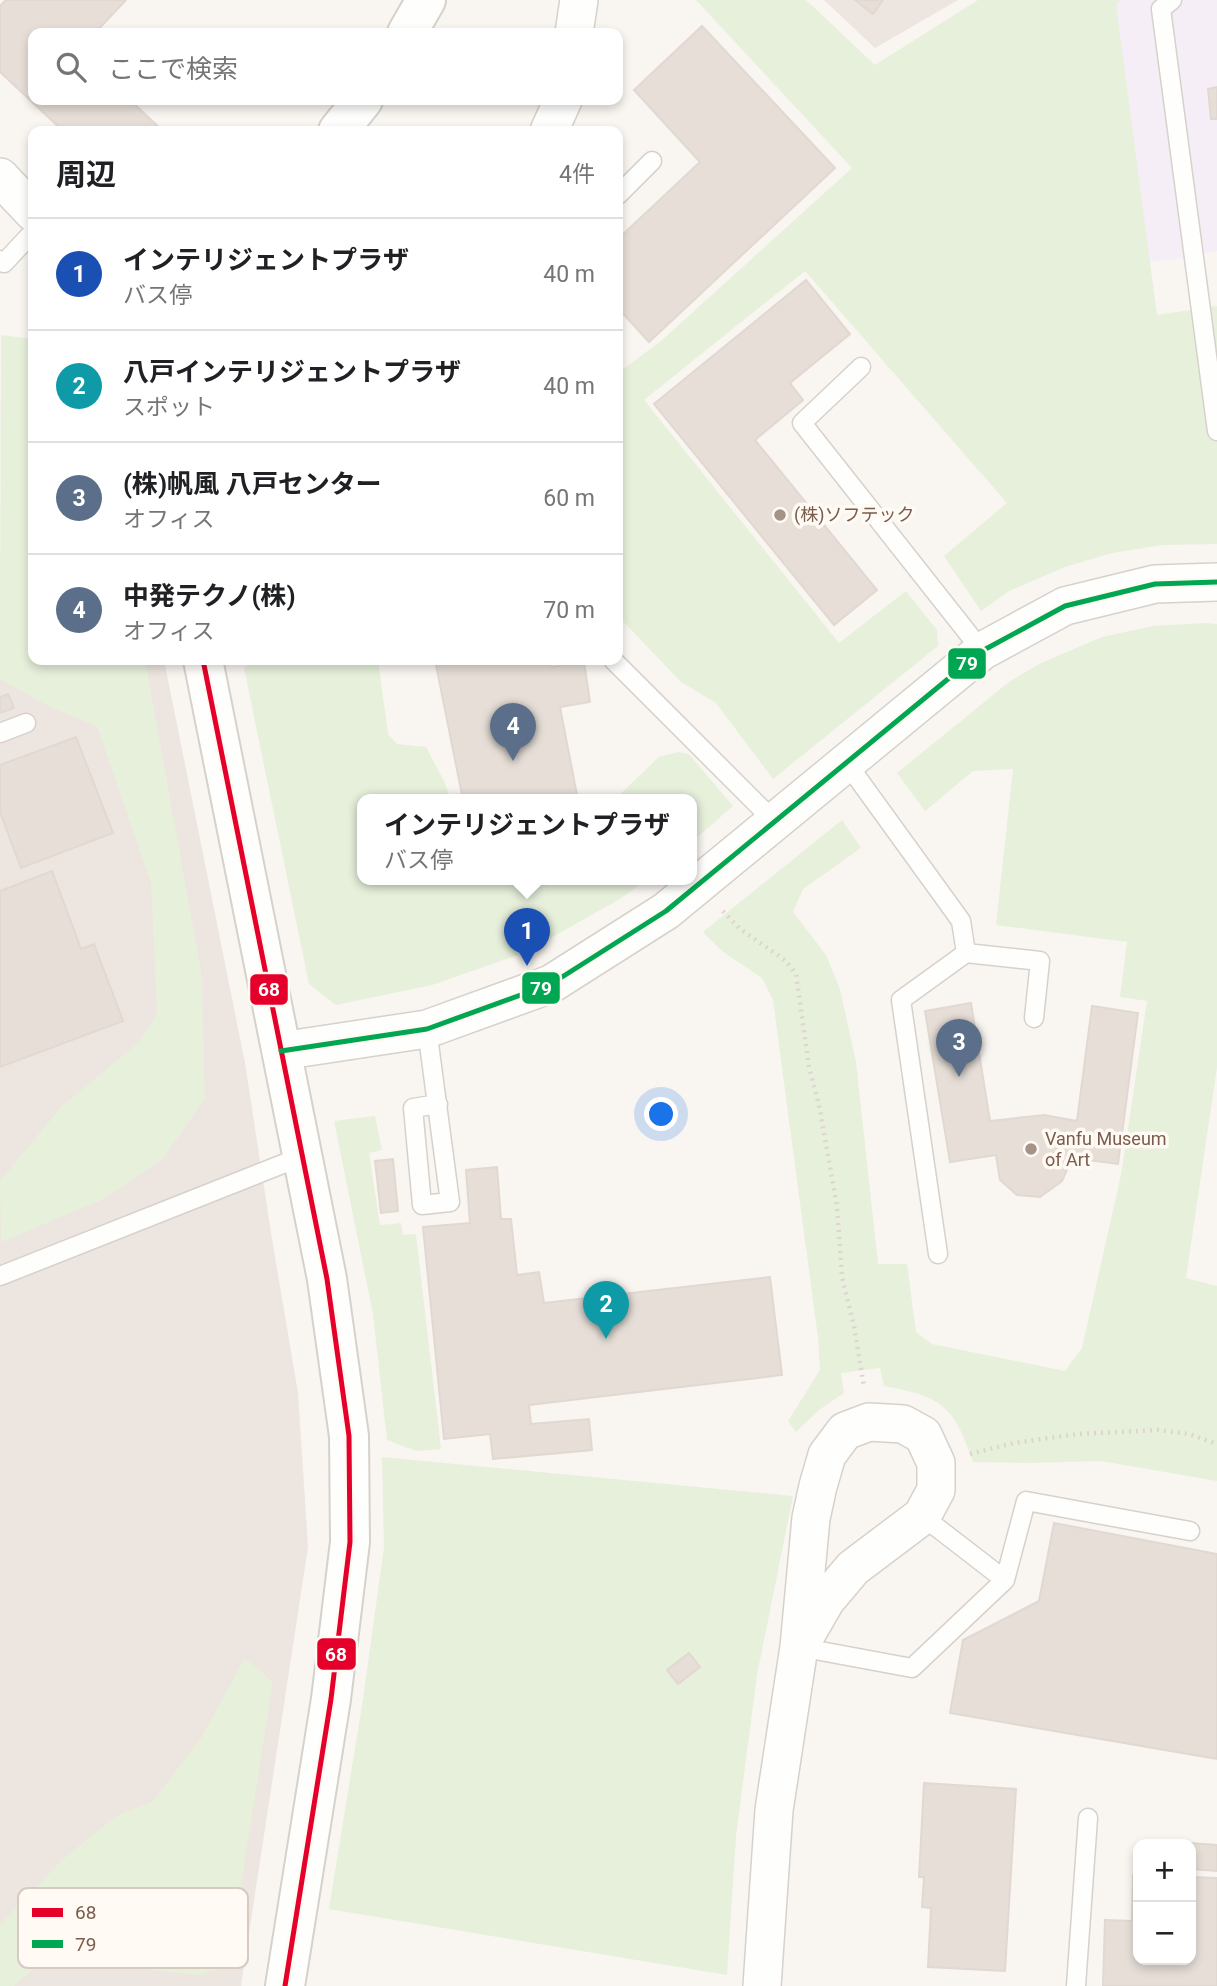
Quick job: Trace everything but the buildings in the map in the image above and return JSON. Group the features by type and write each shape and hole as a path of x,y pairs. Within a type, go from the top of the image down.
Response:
{"street":[{"path":"410,28 426,0"},
{"path":"575,28 579,0"},
{"path":"342,126 359,105"},
{"path":"551,126 561,105"},
{"path":"0,177 28,207"},
{"path":"281,1051 427,1028 551,984 666,911 982,651 1065,606 1155,584 1217,582"},
{"path":"205,665 327,1279 349,1436 350,1542 331,1699 285,1986"},
{"path":"762,1986 774,1811 799,1647 811,1518 818,1486 827,1455 845,1431 869,1422 903,1424 923,1435 936,1463 936,1490 922,1516 853,1568 826,1600 799,1647"}],"lane":[{"path":"1171,0 1161,9 1217,431"},
{"path":"623,190 652,161"},
{"path":"0,260 4,264 28,238"},
{"path":"861,367 802,423 982,651"},
{"path":"618,665 775,822"},
{"path":"0,733 26,723"},
{"path":"846,762 961,921 966,953"},
{"path":"938,1254 901,1000 966,953 1040,961 1034,1018"},
{"path":"427,1028 438,1104 450,1202 422,1205 413,1108 438,1104"},
{"path":"0,1276 303,1156"},
{"path":"799,1647 912,1668 1005,1580 1026,1502 1190,1531"},
{"path":"922,1516 1005,1580"},
{"path":"1076,1986 1088,1818"}],"path":[{"path":"716,903 738,928 786,961 796,974 809,1067 819,1105 836,1206 842,1276 865,1392"},
{"path":"968,1455 1014,1443 1078,1434 1158,1430 1189,1434 1217,1444"}],"shaded area":[{"path":"824,0 958,0 875,48"},
{"path":"1103,0 1217,0 1217,251 1145,262"},
{"path":"0,550 28,643 28,665 165,665 245,1063 298,1393 308,1547 248,1940 248,1888 18,1888 18,1968 244,1968 241,1986 0,1986"}],"green space":[{"path":"696,0 806,0 875,65 978,0 1121,0 1116,5 1157,315 1217,306 1217,544 1163,545 1112,553 1065,567 1009,591 981,611 944,556 1007,503 805,271 644,400 839,643 906,591 937,630 938,646 773,779 716,703 681,682 623,621 623,369 661,341 852,168"},
{"path":"1,335 28,338 28,665 146,665 202,976 205,1098 163,1159 104,1199 1,1242 0,1181 62,1106 138,1043 157,1014 151,883 97,726 48,706 0,679"},
{"path":"1217,624 1217,1067 1186,1278 1217,1286 1217,1481 1101,1461 973,1462 952,1416 933,1400 920,1394 884,1386 880,1368 841,1373 844,1393 819,1410 796,1432 788,1421 820,1370 773,1000 762,978 723,952 703,932 842,820 861,848 803,889 793,912 826,955 840,989 856,1062 878,1264 907,1264 916,1332 932,1344 1065,1371 1082,1348 1121,1175 1147,1001 1120,997 1127,942 996,925 1013,769 973,771 925,811 897,773 1009,682 1039,664 1102,637 1153,626"},
{"path":"249,665 379,665 388,734 397,744 426,747 445,783 449,794 357,794 357,885 639,885 620,899 524,953 432,985 336,1005 309,984 244,668"},
{"path":"678,752 689,754 733,806 697,838 697,794 620,794 659,757"},
{"path":"375,1116 382,1150 369,1153 380,1225 401,1223 403,1235 416,1234 441,1449 416,1451 387,1440 373,1314 334,1121"},
{"path":"382,1457 793,1496 757,1675 736,1836 727,1975 329,1909 384,1547"},
{"path":"245,1658 273,1682 240,1888 35,1888 62,1860 116,1816 153,1801 201,1738"},
{"path":"18,1906 18,1968 34,1968 14,1986 0,1986 0,1925"},
{"path":"150,1968 224,1968 199,1975"}],"transit line":[{"name":"79","path":"281,1051 427,1029 551,984 666,911 982,651 1065,606 1155,584 1217,582"},
{"name":"68","path":"204,665 327,1279 349,1436 350,1542 331,1699 285,1986"}],"place":[{"name":"(株)ソフテック","path":"780,515"},
{"name":"中発テクノ(株)","path":"513,761"},
{"name":"インテリジェントプラザ","path":"527,966"},
{"name":"(株)帆風 八戸センター","path":"959,1077"},
{"name":"Vanfu Museum of Art","path":"1031,1149"},
{"name":"八戸インテリジェントプラザ","path":"606,1339"}]}
